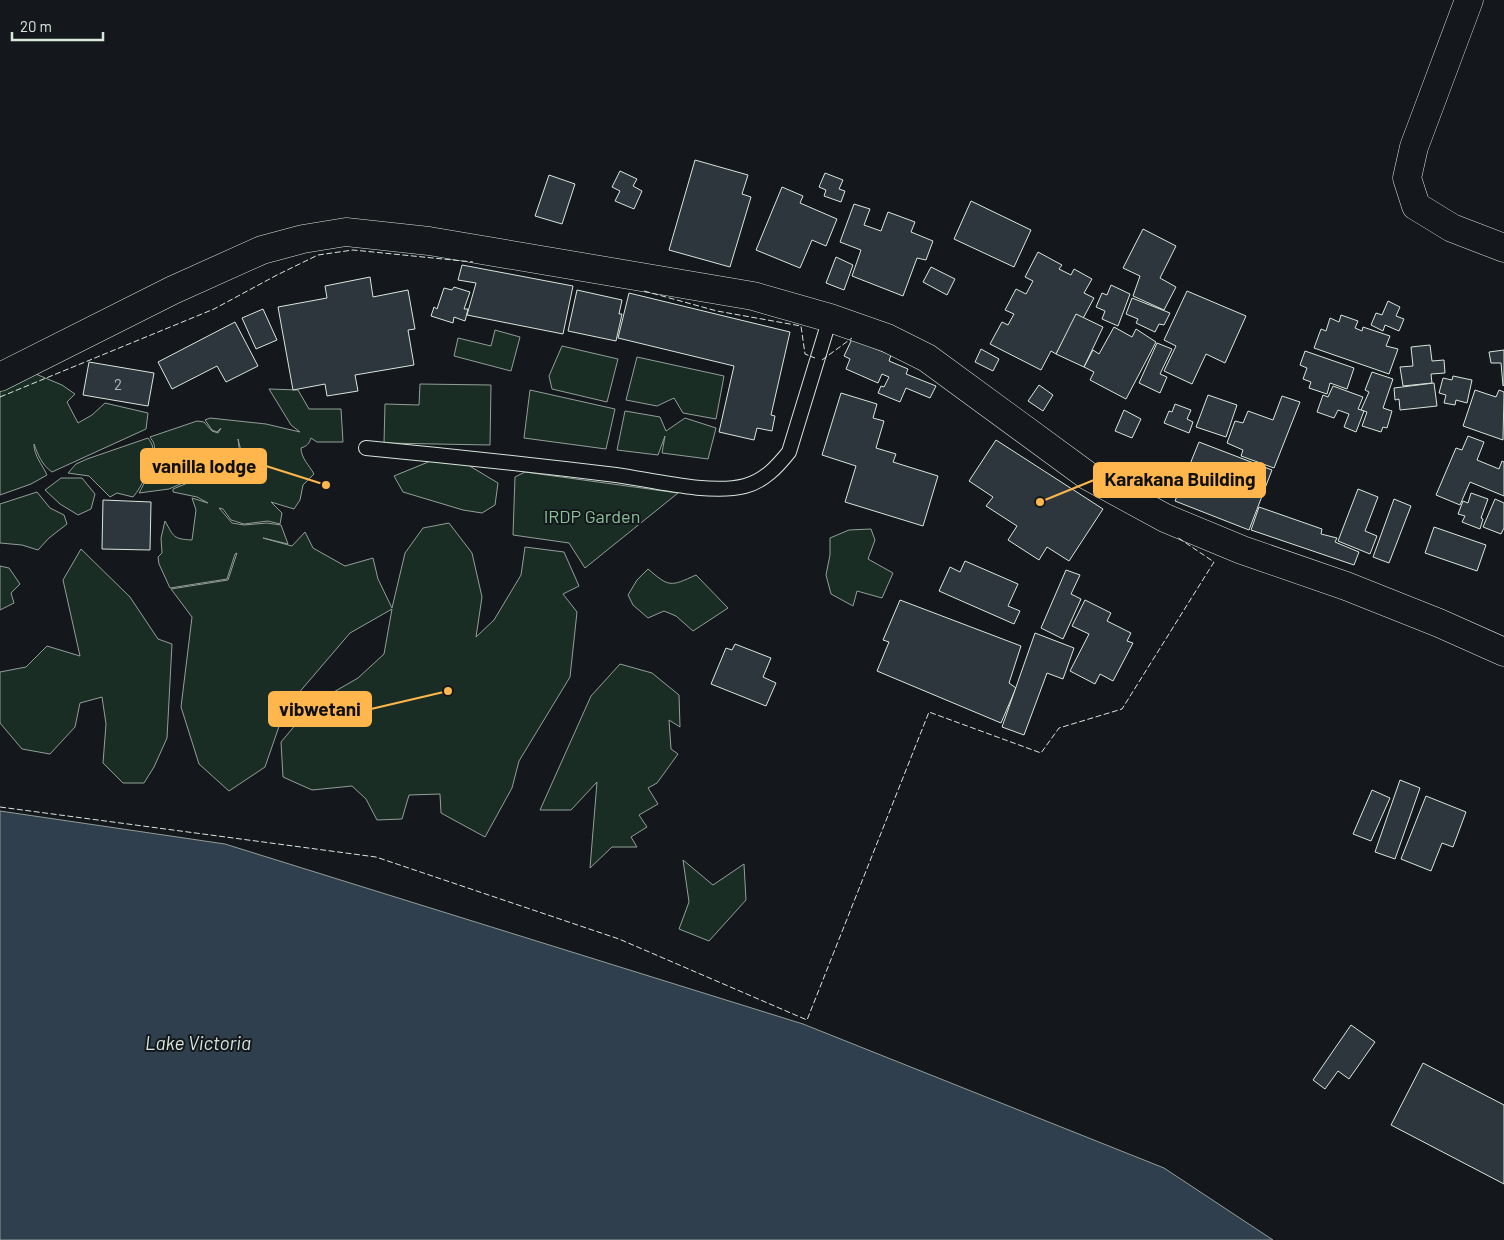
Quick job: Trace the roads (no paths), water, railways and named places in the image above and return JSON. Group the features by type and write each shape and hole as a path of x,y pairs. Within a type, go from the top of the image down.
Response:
{"street":[{"path":"1469,0 1414,147 1408,178 1416,206 1452,228 1504,248"},
{"path":"0,377 173,290 262,250 303,239 346,232 439,243 754,296 830,318 887,338 927,358 1088,476 1165,518 1242,550 1346,586 1439,623 1504,652"}],"lane":[{"path":"366,448 511,462 694,487 727,488 745,486 761,479 777,467 789,452 830,318"}],"water":[{"name":"Lake Victoria","path":"0,811 225,844 803,1024 1164,1168 1273,1240 0,1240"}],"place":[{"name":"vanilla lodge","path":"326,485"},
{"name":"Karakana Building","path":"1040,502"},
{"name":"vibwetani","path":"448,691"}],"park label":[{"name":"IRDP Garden","path":"592,516"}]}
